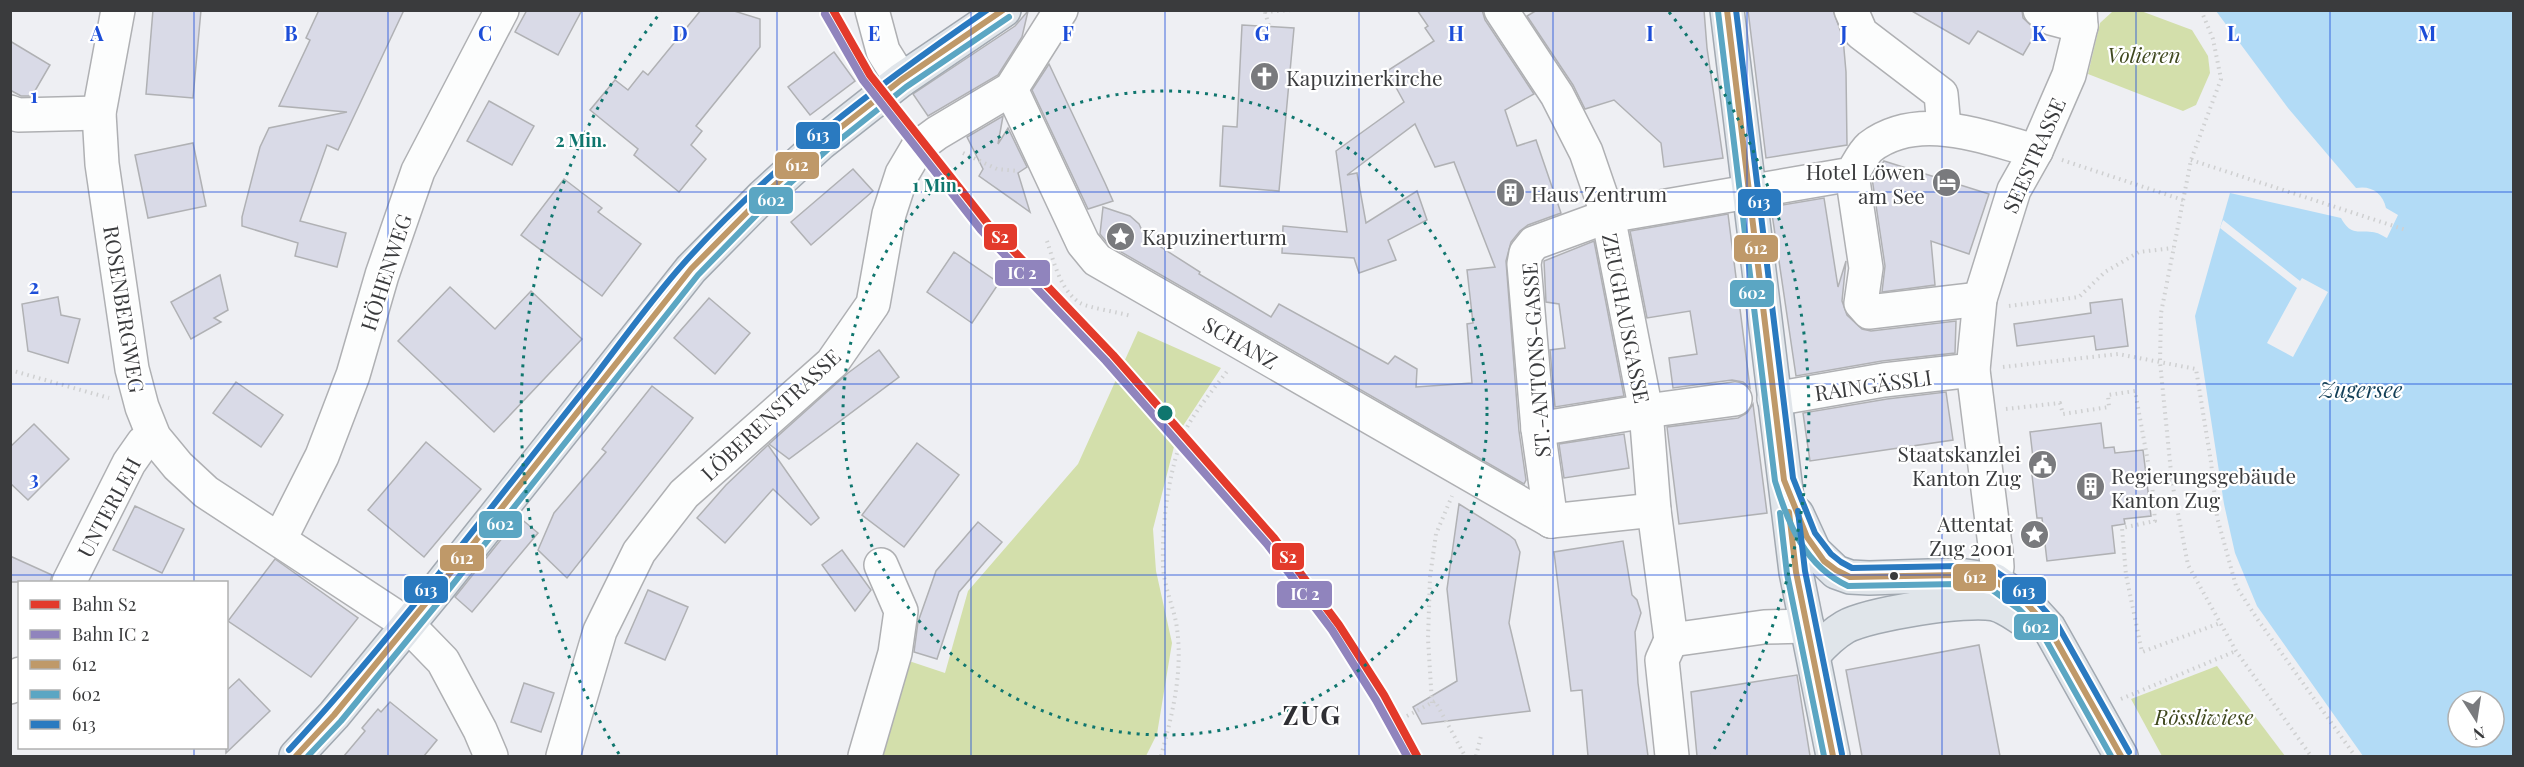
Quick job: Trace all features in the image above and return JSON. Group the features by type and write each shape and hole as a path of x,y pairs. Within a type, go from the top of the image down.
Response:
{"main road":[{"path":"296,756 334,716 691,269 763,196 813,150 901,80 1004,10"},
{"path":"1727,10 1796,572 1833,756"},
{"path":"1785,480 1814,551 1836,572 1860,578 1959,575 1994,580 2026,603 2049,628 2121,756"},
{"path":"1810,640 1825,641 1846,626 1868,619 1932,607 1995,604 2029,623 2070,669"}],"street":[{"name":"ROSENBERGWEG","path":"118,10 99,113 102,164 132,369 142,407 154,437 178,466 206,492 407,624"},
{"name":"HÖHENWEG","path":"280,539 322,456 345,395 382,275 418,171 502,10"},
{"path":"872,10 883,51 901,80"},
{"name":"LÖBERENSTRASSE","path":"563,756 600,631 639,552 684,494 832,363 873,304 889,214 902,174 918,147 937,133 1011,89 1061,10"},
{"path":"1851,10 1861,33 1941,94 1944,128"},
{"path":"2040,10 2051,18 2081,18"},
{"name":"ZEUGHAUSGASSE","path":"1508,12 1557,95 1586,152 1608,216 1646,411 1654,510 1671,640"},
{"name":"SEESTRASSE","path":"1994,580 1997,567 1996,554 1973,370 1979,304 2014,190 2036,151 2069,75 2081,18"},
{"name":"SCHANZ","path":"1011,89 1083,243 1097,260 1551,521"},
{"path":"10,112 18,115 99,113"},
{"path":"1979,304 1869,312 1860,303 1866,268 1852,174 1869,148 1899,132 1944,128 2036,151"},
{"name":"ST.-ANTONS-GASSE","path":"1551,521 1538,429 1524,264 1526,253 1534,243 1608,216 1852,174"},
{"name":"RAINGÄSSLI","path":"1774,399 1884,380 1973,370"},
{"path":"1538,429 1735,399"},
{"name":"UNTERLEH","path":"70,581 129,462 143,443 154,437"},
{"path":"1551,521 1654,510"},
{"path":"866,756 895,653 901,611 881,565"},
{"path":"407,624 443,661 480,730 491,756"},
{"path":"1672,756 1662,660 1671,640 1764,627 1810,640"}],"path":[{"path":"1269,26 1265,11 1290,10"},
{"path":"2200,10 2213,39 2221,79 2191,160 2161,313 2160,362 2172,482 2188,565 2236,651 2311,756"},
{"path":"937,133 949,147 997,169 1024,171"},
{"path":"2036,151 2183,200"},
{"path":"2191,160 2406,230"},
{"path":"1979,304 2079,297 2104,272 2139,252 2173,248"},
{"path":"1973,370 2118,354 2196,369 2217,517 2236,586 2355,756"},
{"path":"1161,756 1175,705 1179,657 1176,623 1162,566 1165,510 1183,436 1210,393 1233,363"},
{"path":"10,370 142,407"},
{"path":"1227,372 1231,376"},
{"path":"1977,412 2060,403 2062,414 2109,407 2108,395 2135,391 2152,484 2155,521 2122,528 2126,575 2142,652 2220,623"},
{"path":"2152,484 2172,482"},
{"path":"1432,703 1428,639 1432,555 1436,534 1452,496 1459,500"},
{"path":"2118,700 2236,651"},
{"path":"1407,716 1435,702 1465,756"},
{"path":"1476,756 1481,736"}],"green space":[{"name":"Volieren","path":"2141,11 2192,30 2208,56 2210,73 2196,105 2183,111 2088,74 2100,23 2112,12"},
{"path":"1138,331 1221,368 1177,435 1153,529 1156,571 1172,643 1157,734 1146,756 866,756 894,656 945,673 968,591 1078,464"},
{"name":"Rössliwiese","path":"2217,666 2285,756 2162,756 2131,699"}],"water":[{"name":"Zugersee","path":"2216,11 2513,11 2513,756 2363,756 2257,606 2235,553 2224,504 2195,316 2230,193 2341,218 2351,230 2374,232 2387,238 2398,215 2386,208 2376,191 2356,188 2288,108"}],"pier":[{"path":"2223,220 2300,281 2302,278 2328,292 2293,357 2267,343 2297,288 2220,228"}],"building":[{"path":"153,10 201,10 193,98 146,94"},
{"path":"319,10 404,10 338,150 327,145 300,221 346,233 337,267 295,256 298,243 242,226 242,217 260,147 269,128 347,112 279,106 310,40 306,38"},
{"path":"527,10 582,10 558,55 515,32"},
{"path":"701,10 731,10 760,19 760,47 696,126 702,131 691,145 706,159 679,192 634,155 638,149 590,110 615,80 628,90 643,71 648,75"},
{"path":"1417,10 1482,10 1485,20 1534,94 1505,110 1517,146 1536,140 1561,213 1528,225 1520,231 1511,242 1506,261 1519,431 1526,480 1524,484 1109,245 1100,234 1103,207 1130,216 1139,224 1145,237 1200,272 1199,274 1271,317 1279,304 1388,364 1395,356 1417,369 1416,387 1472,383 1467,324 1473,323 1467,270 1495,267 1454,162 1435,167 1415,124 1347,175 1357,173 1366,223 1417,191 1427,220 1388,240 1396,260 1359,273 1354,258 1282,253 1283,226 1347,232 1336,151 1404,102 1387,71 1434,41 1425,28 1428,26"},
{"path":"1537,10 1704,10 1707,48 1723,158 1664,167 1661,143 1614,100 1585,109 1573,85 1527,16"},
{"path":"1748,10 1833,10 1843,38 1847,145 1766,158"},
{"path":"1910,10 2022,10 2023,18 2037,31 2023,55 1978,31 1969,44"},
{"path":"1028,11 1022,37 998,75 928,116 913,94 1015,26"},
{"name":"Kapuzinerkirche","path":"1242,25 1294,28 1279,191 1220,186 1223,126 1237,127"},
{"path":"10,41 50,65 32,96 21,96 10,90"},
{"path":"834,52 855,81 810,115 788,87"},
{"path":"1049,64 1113,201 1088,209 1032,90"},
{"path":"489,101 534,126 512,165 467,141"},
{"path":"1003,116 998,144 1008,128 1027,167 1018,173 1030,212 979,176 983,169 967,137"},
{"path":"193,143 206,206 148,218 135,155"},
{"path":"1884,161 1989,194 1969,254 1931,241 1935,285 1882,292 1885,266 1872,178"},
{"path":"853,169 873,191 811,245 791,222"},
{"path":"564,179 602,208 598,212 641,244 602,296 521,235"},
{"path":"1824,198 1838,287 1846,261 1842,301 1847,315 1862,329 1871,331 1956,321 1955,353 1882,361 1796,376 1771,207"},
{"path":"1728,214 1750,388 1743,382 1732,380 1673,388 1669,358 1697,354 1690,311 1647,318 1630,231"},
{"path":"1594,241 1624,396 1555,407 1550,350 1565,348 1559,304 1546,302 1544,261"},
{"path":"954,252 999,283 972,323 927,292"},
{"path":"220,275 228,310 214,318 221,322 191,339 171,302"},
{"path":"450,287 495,329 531,291 582,339 494,432 398,341"},
{"path":"58,297 61,315 80,319 68,363 28,351 22,304"},
{"path":"709,298 750,333 715,374 674,338"},
{"path":"2122,299 2128,346 2096,350 2094,336 2017,346 2014,324 2091,313 2090,303"},
{"path":"879,350 899,377 789,459 769,444 848,373"},
{"path":"236,382 283,415 261,447 213,413"},
{"path":"652,386 693,418 567,578 538,550 554,513 606,452 602,449"},
{"path":"1946,392 1953,440 1810,461 1803,413"},
{"path":"1753,404 1767,513 1679,524 1667,427 1738,418 1747,413"},
{"name":"Regierungsgebäude Kanton Zug","path":"2101,423 2104,448 2114,447 2115,453 2143,450 2151,516 2124,519 2125,524 2112,526 2115,553 2047,561 2042,518 2037,518 2030,432"},
{"path":"34,424 69,459 28,500 10,483 10,447"},
{"path":"1624,434 1629,468 1564,478 1559,444"},
{"path":"426,442 481,489 424,557 368,510"},
{"path":"917,443 959,475 904,547 862,515"},
{"path":"768,445 819,518 811,525 773,489 725,543 697,518 726,485"},
{"path":"1459,504 1509,535 1515,540 1520,552 1509,623 1530,711 1422,724 1413,707 1457,681 1447,589"},
{"path":"135,506 184,529 162,573 113,550"},
{"path":"519,517 538,533 472,612 455,597"},
{"path":"978,522 1002,542 959,592 937,659 914,652 918,622 936,571"},
{"path":"1623,541 1632,595 1637,600 1641,613 1635,632 1638,683 1648,756 1588,756 1582,690 1571,691 1554,552"},
{"path":"842,550 871,590 855,611 822,565"},
{"path":"10,556 52,575 50,581 10,582"},
{"path":"275,559 358,618 311,677 228,621"},
{"path":"648,590 688,607 665,660 625,643"},
{"path":"1979,645 2000,756 1862,756 1846,670"},
{"path":"1797,675 1810,756 1697,756 1691,692"},
{"path":"239,679 270,711 226,753 228,749 228,689"},
{"path":"524,683 554,693 541,732 511,722"},
{"path":"390,702 437,740 424,756 344,756 365,731 362,728 378,709 381,712"}],"rail line":[{"name":"S2","path":"833,10 870,75 988,224 1113,355 1274,538 1339,625 1384,695 1417,756"}],"transit line":[{"name":"613","path":"289,750 406,614 684,263 753,192 790,159 866,97 987,10"},
{"name":"612","path":"296,756 334,715 439,587 691,269 763,196 821,143 901,80 1003,10"},
{"name":"612","path":"1727,10 1784,480 1807,537 1824,561 1850,577 1959,575 1994,580 2026,603 2049,628 2121,756"},
{"name":"613","path":"1736,10 1793,478 1815,533 1831,554 1852,568 1960,566 1995,571 2032,596 2057,624 2129,752"},
{"name":"602","path":"1718,11 1775,481 1792,528 1809,555 1820,567 1833,578 1848,586 1958,584 1991,589 2020,610 2042,633 2111,756"},
{"path":"825,14 863,80 981,230 1106,361 1267,544 1332,630 1376,700 1407,756"},
{"name":"602","path":"308,756 341,721 446,593 698,275 769,202 827,150 906,87 1009,17"},
{"name":"613","path":"1798,511 1805,571 1842,754"},
{"name":"612","path":"1789,512 1796,572 1833,756"},
{"name":"602","path":"1780,513 1787,574 1824,756"}],"place":[{"name":"Kapuzinerkirche","path":"1265,77"},
{"name":"Hotel Löwen am See","path":"1946,183"},
{"name":"Haus Zentrum","path":"1510,193"},
{"name":"Kapuzinerturm","path":"1121,236"},
{"name":"Staatskanzlei Kanton Zug","path":"2042,465"},
{"name":"Regierungsgebäude Kanton Zug","path":"2090,487"},
{"name":"Attentat Zug 2001","path":"2034,535"}],"district":[{"name":"ZUG","path":"1312,714"}]}
